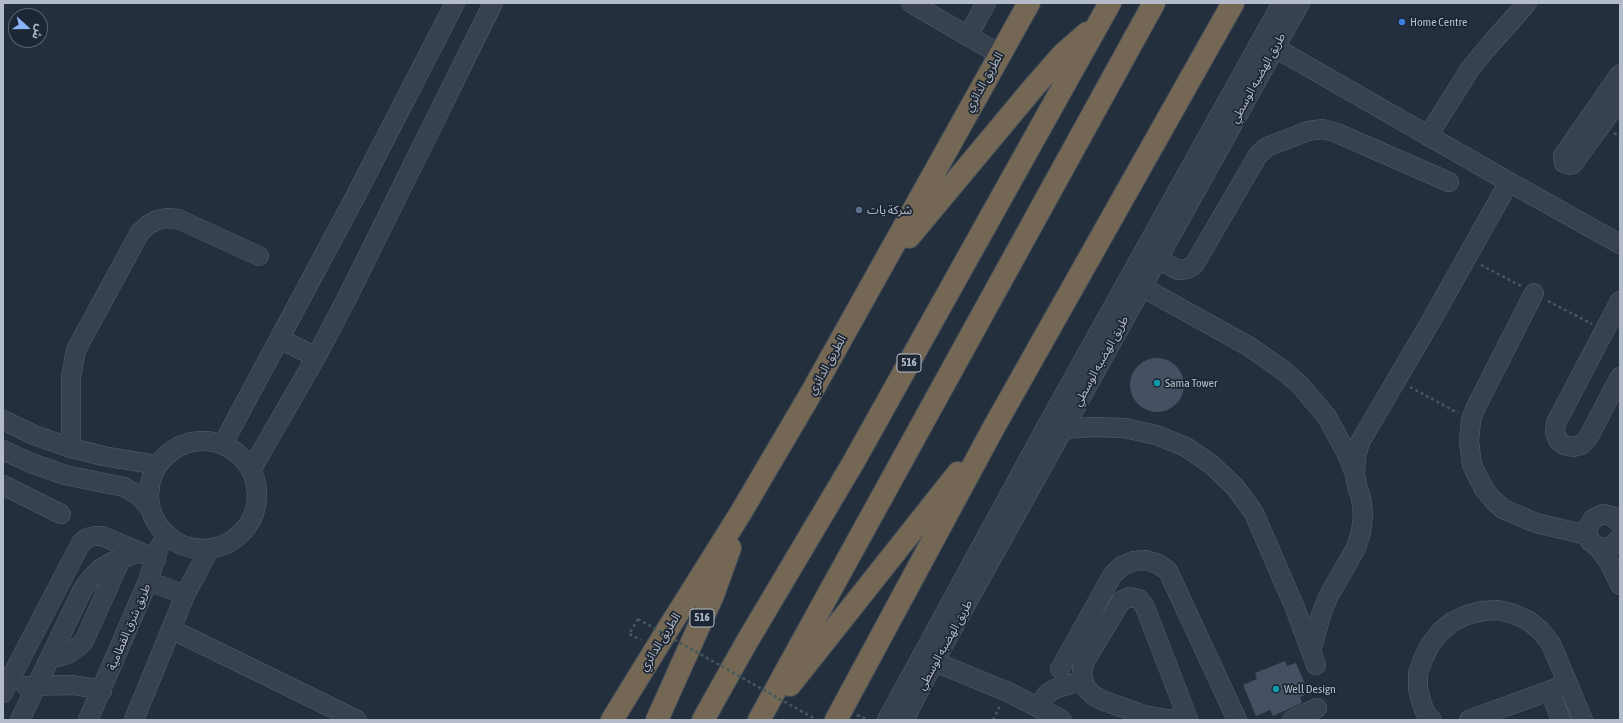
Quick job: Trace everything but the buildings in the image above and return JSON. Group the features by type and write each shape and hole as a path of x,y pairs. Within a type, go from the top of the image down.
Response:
{"highway":[{"name":"الطريق الدائري","path":"612,720 740,514 810,395 999,54 1029,3"},
{"path":"759,720 1154,3"},
{"path":"836,720 994,427 1233,3"},
{"name":"516","path":"881,268 937,205 1034,87 1064,53 1106,11"},
{"name":"516","path":"703,720 745,645 853,463 1106,11"},
{"path":"762,720 994,427"},
{"name":"516","path":"657,720 713,594 740,514"},
{"name":"516","path":"649,720 701,577"}],"street":[{"path":"223,444 353,201 455,3"},
{"path":"251,470 316,357 386,221 493,3"},
{"path":"911,3 999,54"},
{"path":"968,36 986,3"},
{"name":"طريق الهضبه الوسطي","path":"887,720 928,659 1064,429 1099,348 1142,287 1158,260 1268,44 1282,3"},
{"name":"طريق الهضبه الوسطي","path":"904,720 928,659 1099,348 1268,44 1300,3"},
{"path":"1428,136 1474,63 1527,3"},
{"path":"1268,44 1620,244"},
{"path":"1620,74 1563,156 1564,163 1570,166 1574,164 1620,99"},
{"path":"1158,260 1178,270 1187,269 1194,265 1258,155 1267,147 1308,131 1323,129 1337,133 1449,182"},
{"path":"1064,429 1093,427 1125,428 1156,435 1186,447 1212,465 1235,487 1254,513 1295,608 1313,659 1315,633 1326,603 1337,580 1356,548 1361,532 1363,515 1361,498 1355,473 1356,457 1360,442 1397,380 1509,182"},
{"path":"70,448 71,377 76,350 140,232 157,220 167,218 178,219 259,256"},
{"path":"1142,287 1250,347 1300,384 1327,417 1347,454 1355,473"},
{"path":"1534,293 1480,399 1471,420 1469,441 1472,465 1481,484 1493,500 1503,509 1553,528 1593,541 1611,547 1620,526 1609,515 1597,515 1589,523 1593,541 1610,564 1620,585"},
{"path":"1620,301 1556,423 1555,432 1558,440 1564,445 1573,447 1581,445 1588,438 1620,377"},
{"path":"280,339 316,357"},
{"path":"3,420 34,435 70,448 98,455 157,465"},
{"path":"211,441 223,444 244,459 251,470 256,483 257,496 251,521 243,532 233,541 221,547 209,550 196,550 183,547 171,540 162,532 154,521 148,497 152,475 157,465 165,456 175,448 186,443 211,441"},
{"path":"3,450 31,463 54,471 124,487 139,496 150,508"},
{"path":"3,485 61,514"},
{"name":"طريق شرق القطامية","path":"88,720 102,691 148,581 148,556 162,532"},
{"path":"4,686 81,543 87,538 102,536 148,556"},
{"path":"134,720 185,595 209,550"},
{"path":"20,720 49,659 74,650 84,641 121,559 148,556"},
{"path":"1060,669 1113,574 1122,566 1134,561 1146,560 1158,564 1168,571 1237,720"},
{"path":"148,581 185,595"},
{"path":"1135,597 1143,603 1145,607 1188,720 1166,719 1123,709 1094,696 1087,689 1083,680 1082,670 1085,662 1121,601 1125,598 1135,597"},
{"path":"1432,720 1426,714 1418,689 1418,674 1430,645 1440,632 1452,622 1467,614 1498,610 1514,614 1528,621 1541,631 1551,644 1583,720"},
{"path":"171,629 357,720"},
{"path":"928,659 1008,692 1062,720"},
{"path":"1038,708 1047,694 1055,689 1083,680"},
{"path":"1469,720 1568,684"},
{"path":"4,686 73,685 102,691"},
{"path":"1550,691 1561,720"},
{"path":"1292,720 1317,708"}],"path":[{"path":"1397,380 1471,420"},
{"path":"629,634 638,618 817,720"}],"place":[{"name":"Home Centre","path":"1402,22"},
{"name":"شركة يات","path":"859,210"},
{"name":"Sama Tower","path":"1157,383"},
{"name":"Well Design","path":"1276,689"}]}
